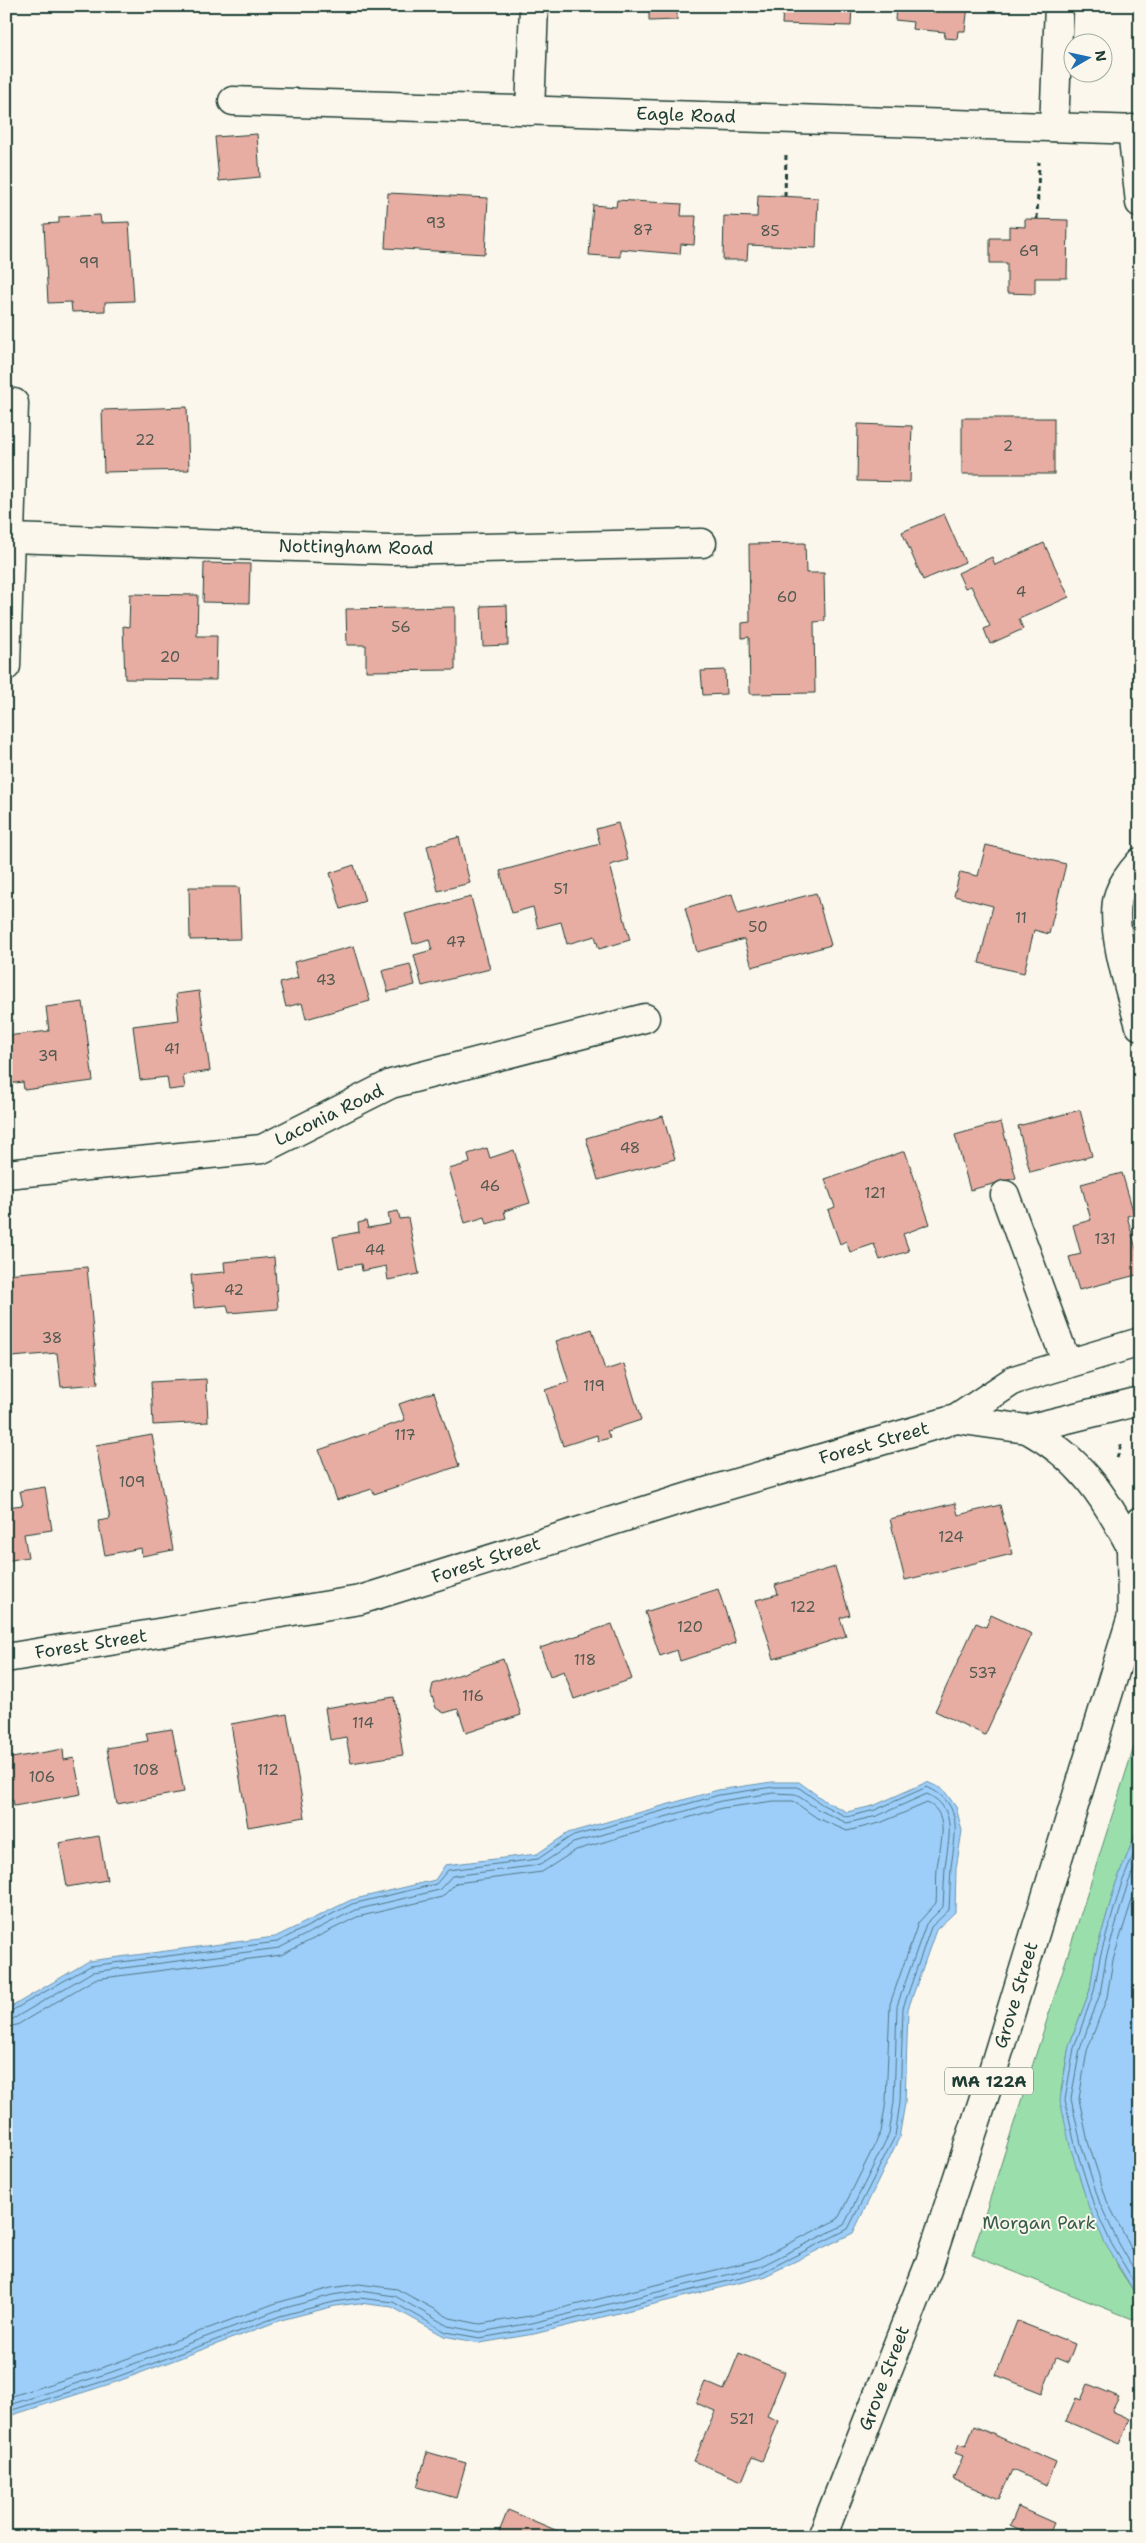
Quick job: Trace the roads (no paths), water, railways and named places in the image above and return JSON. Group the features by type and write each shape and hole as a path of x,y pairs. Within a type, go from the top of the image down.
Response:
{"street":[{"path":"530,110 534,6"},
{"path":"1047,127 1059,6"},
{"name":"Eagle Road","path":"233,101 1136,130"},
{"path":"1136,130 1140,203"},
{"path":"6,666 14,403"},
{"name":"Nottingham Road","path":"10,538 391,550 702,543"},
{"path":"1140,862 1119,895 1116,912 1120,950 1140,1026"},
{"name":"Laconia Road","path":"6,1174 262,1149 391,1084 645,1018"},
{"path":"1005,1195 1067,1364"},
{"name":"Forest Street","path":"6,1658 360,1600 695,1495 956,1419 1014,1380 1140,1342"},
{"name":"Forest Street","path":"956,1419 1027,1428 1140,1401"},
{"path":"1027,1428 1051,1442 1091,1480 1131,1547"},
{"name":"Grove Street","path":"822,2537 929,2265 994,2067 1136,1611 1131,1547 1140,1521"}],"water":[{"path":"772,1782 799,1782 825,1801 847,1812 873,1806 927,1782 943,1789 956,1807 962,1831 956,1869 955,1912 936,1930 908,2009 905,2103 899,2138 853,2233 763,2277 534,2334 480,2343 444,2336 392,2307 359,2303 335,2306 281,2320 116,2382 6,2417 6,2010 89,1961 275,1937 351,1900 435,1880 445,1865 537,1854 568,1833 718,1790"},
{"path":"1140,1823 1140,2301 1106,2245 1089,2208 1070,2146 1060,2100 1069,2046 1090,1990 1095,1956 1116,1883"}],"park label":[{"name":"Morgan Park","path":"1039,2223"}]}
